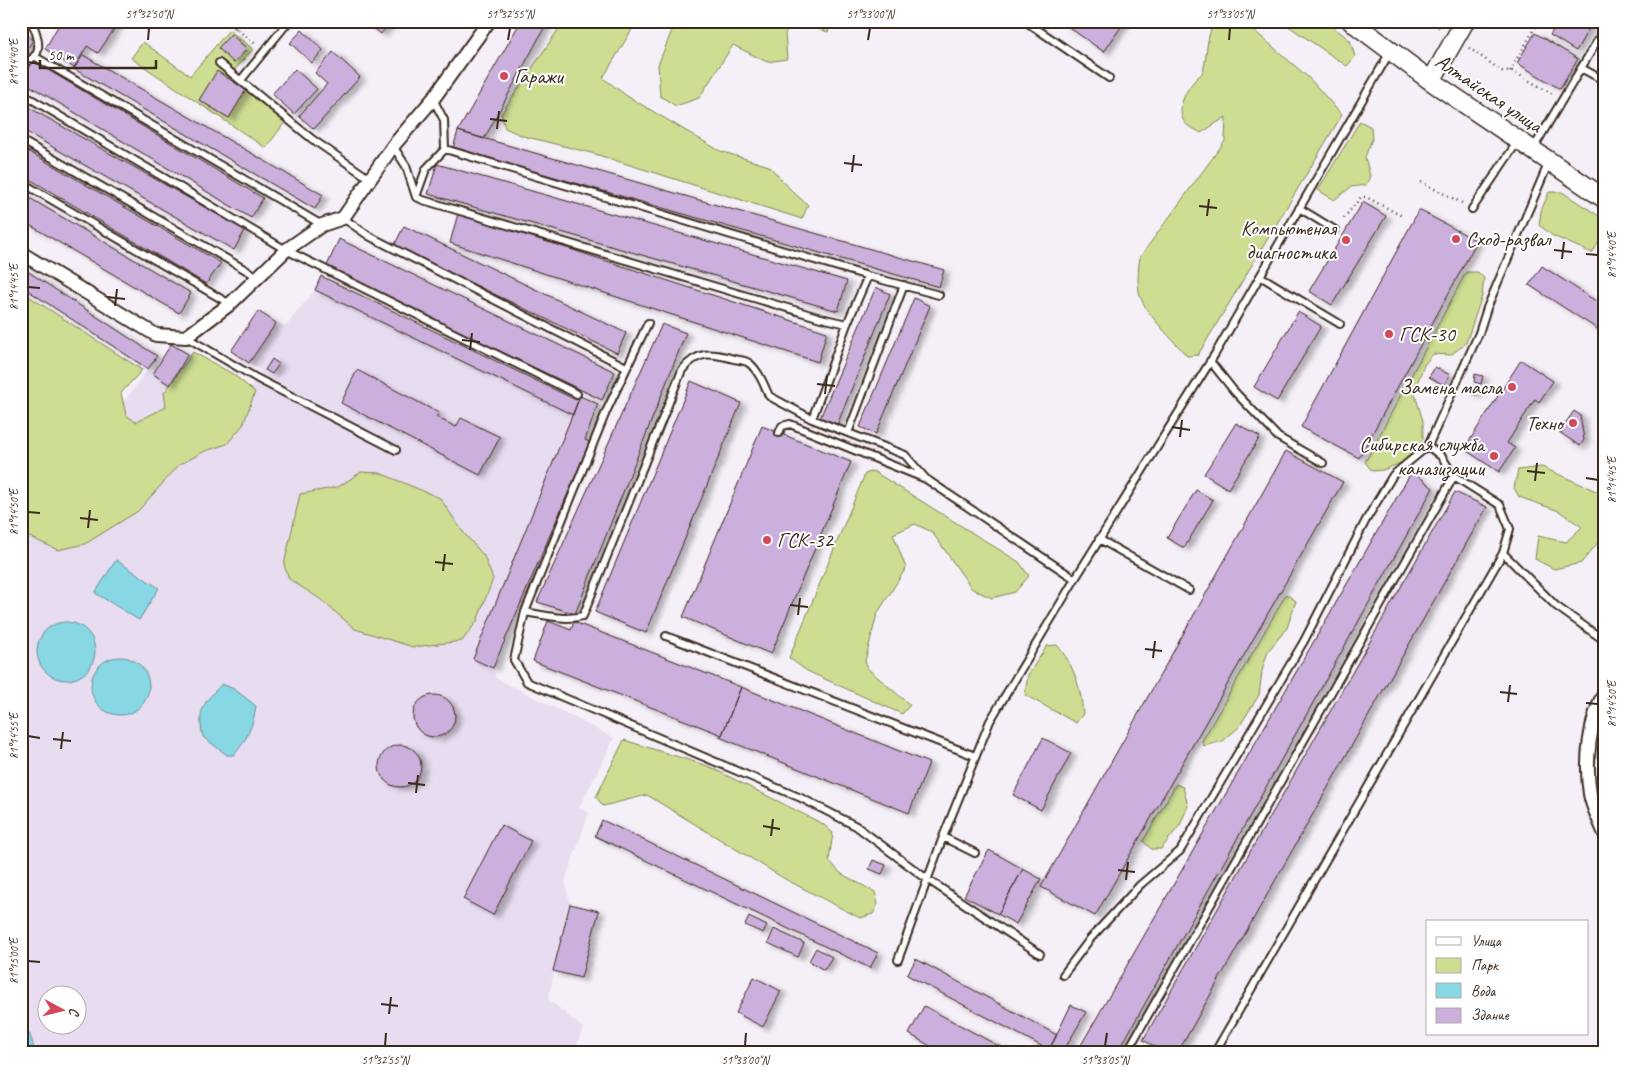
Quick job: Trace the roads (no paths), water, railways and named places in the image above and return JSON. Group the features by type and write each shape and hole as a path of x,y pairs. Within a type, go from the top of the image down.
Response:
{"main road":[{"name":"Алтайская улица","path":"1351,21 1431,81 1605,198"},
{"path":"1431,81 1465,21"}],"street":[{"path":"21,253 156,334 186,337 230,304 286,250 322,225 342,218 393,146 433,99 489,21"},
{"path":"1605,692 1600,700 1588,742 1590,795 1605,834"}],"lane":[{"path":"22,63 34,56 38,42 30,21"},
{"path":"241,80 289,21"},
{"path":"1025,21 1108,78"},
{"path":"1472,208 1563,99 1605,28"},
{"path":"898,960 943,837 990,722 1099,539 1210,362 1391,51"},
{"path":"34,56 322,225"},
{"path":"219,63 312,139 370,179"},
{"path":"1581,68 1605,81"},
{"path":"21,93 286,250 577,394"},
{"path":"416,196 426,169 445,148 444,120 433,99"},
{"path":"21,140 258,277"},
{"path":"393,146 406,166 416,196 432,203 821,318 848,324"},
{"path":"445,148 868,276 939,295"},
{"path":"1062,975 1090,939 1140,886 1180,851 1304,641 1366,520 1393,475 1428,446 1479,333 1487,308 1549,161"},
{"path":"21,182 230,304"},
{"path":"1299,208 1336,230"},
{"path":"342,218 369,236 626,367"},
{"path":"812,418 868,276"},
{"path":"1260,276 1340,324"},
{"path":"848,433 904,285"},
{"path":"648,323 606,412 525,612 514,660 527,682 801,798 856,826 927,879 1040,954"},
{"path":"186,337 258,379 396,450"},
{"path":"525,612 558,618 583,616 682,370 690,360 704,353 748,362 763,381 769,396 812,418 905,455 926,479"},
{"path":"1210,362 1234,391 1278,437 1323,462"},
{"path":"779,433 782,426 790,424 926,479 1075,579"},
{"path":"1215,1052 1503,553 1510,529 1500,505 1454,476 1442,458 1428,446"},
{"path":"1127,1052 1454,476"},
{"path":"1099,539 1189,590"},
{"path":"1503,553 1556,606 1605,641"},
{"path":"666,636 975,756"},
{"path":"943,837 975,853"}],"water":[{"path":"116,560 159,588 139,620 95,593"},
{"path":"60,622 72,622 87,630 95,645 95,657 87,672 72,680 60,680 45,672 37,657 37,645 45,630"},
{"path":"114,657 126,657 141,665 149,680 149,692 141,707 126,715 114,715 99,707 91,692 91,680 99,665"},
{"path":"222,684 234,689 256,706 249,732 234,755 227,755 203,737 201,728 203,708 210,696"},
{"path":"21,1024 30,1036 34,1052 21,1052"}],"place":[{"name":"Гаражи","path":"504,76"},
{"name":"Сход-развал","path":"1456,239"},
{"name":"Компьютеная диагностика","path":"1346,240"},
{"name":"ГСК-30","path":"1389,334"},
{"name":"Замена масла","path":"1512,387"},
{"name":"Техно","path":"1573,423"},
{"name":"Сибирская служба каназизации","path":"1494,456"},
{"name":"ГСК-32","path":"767,540"}]}
